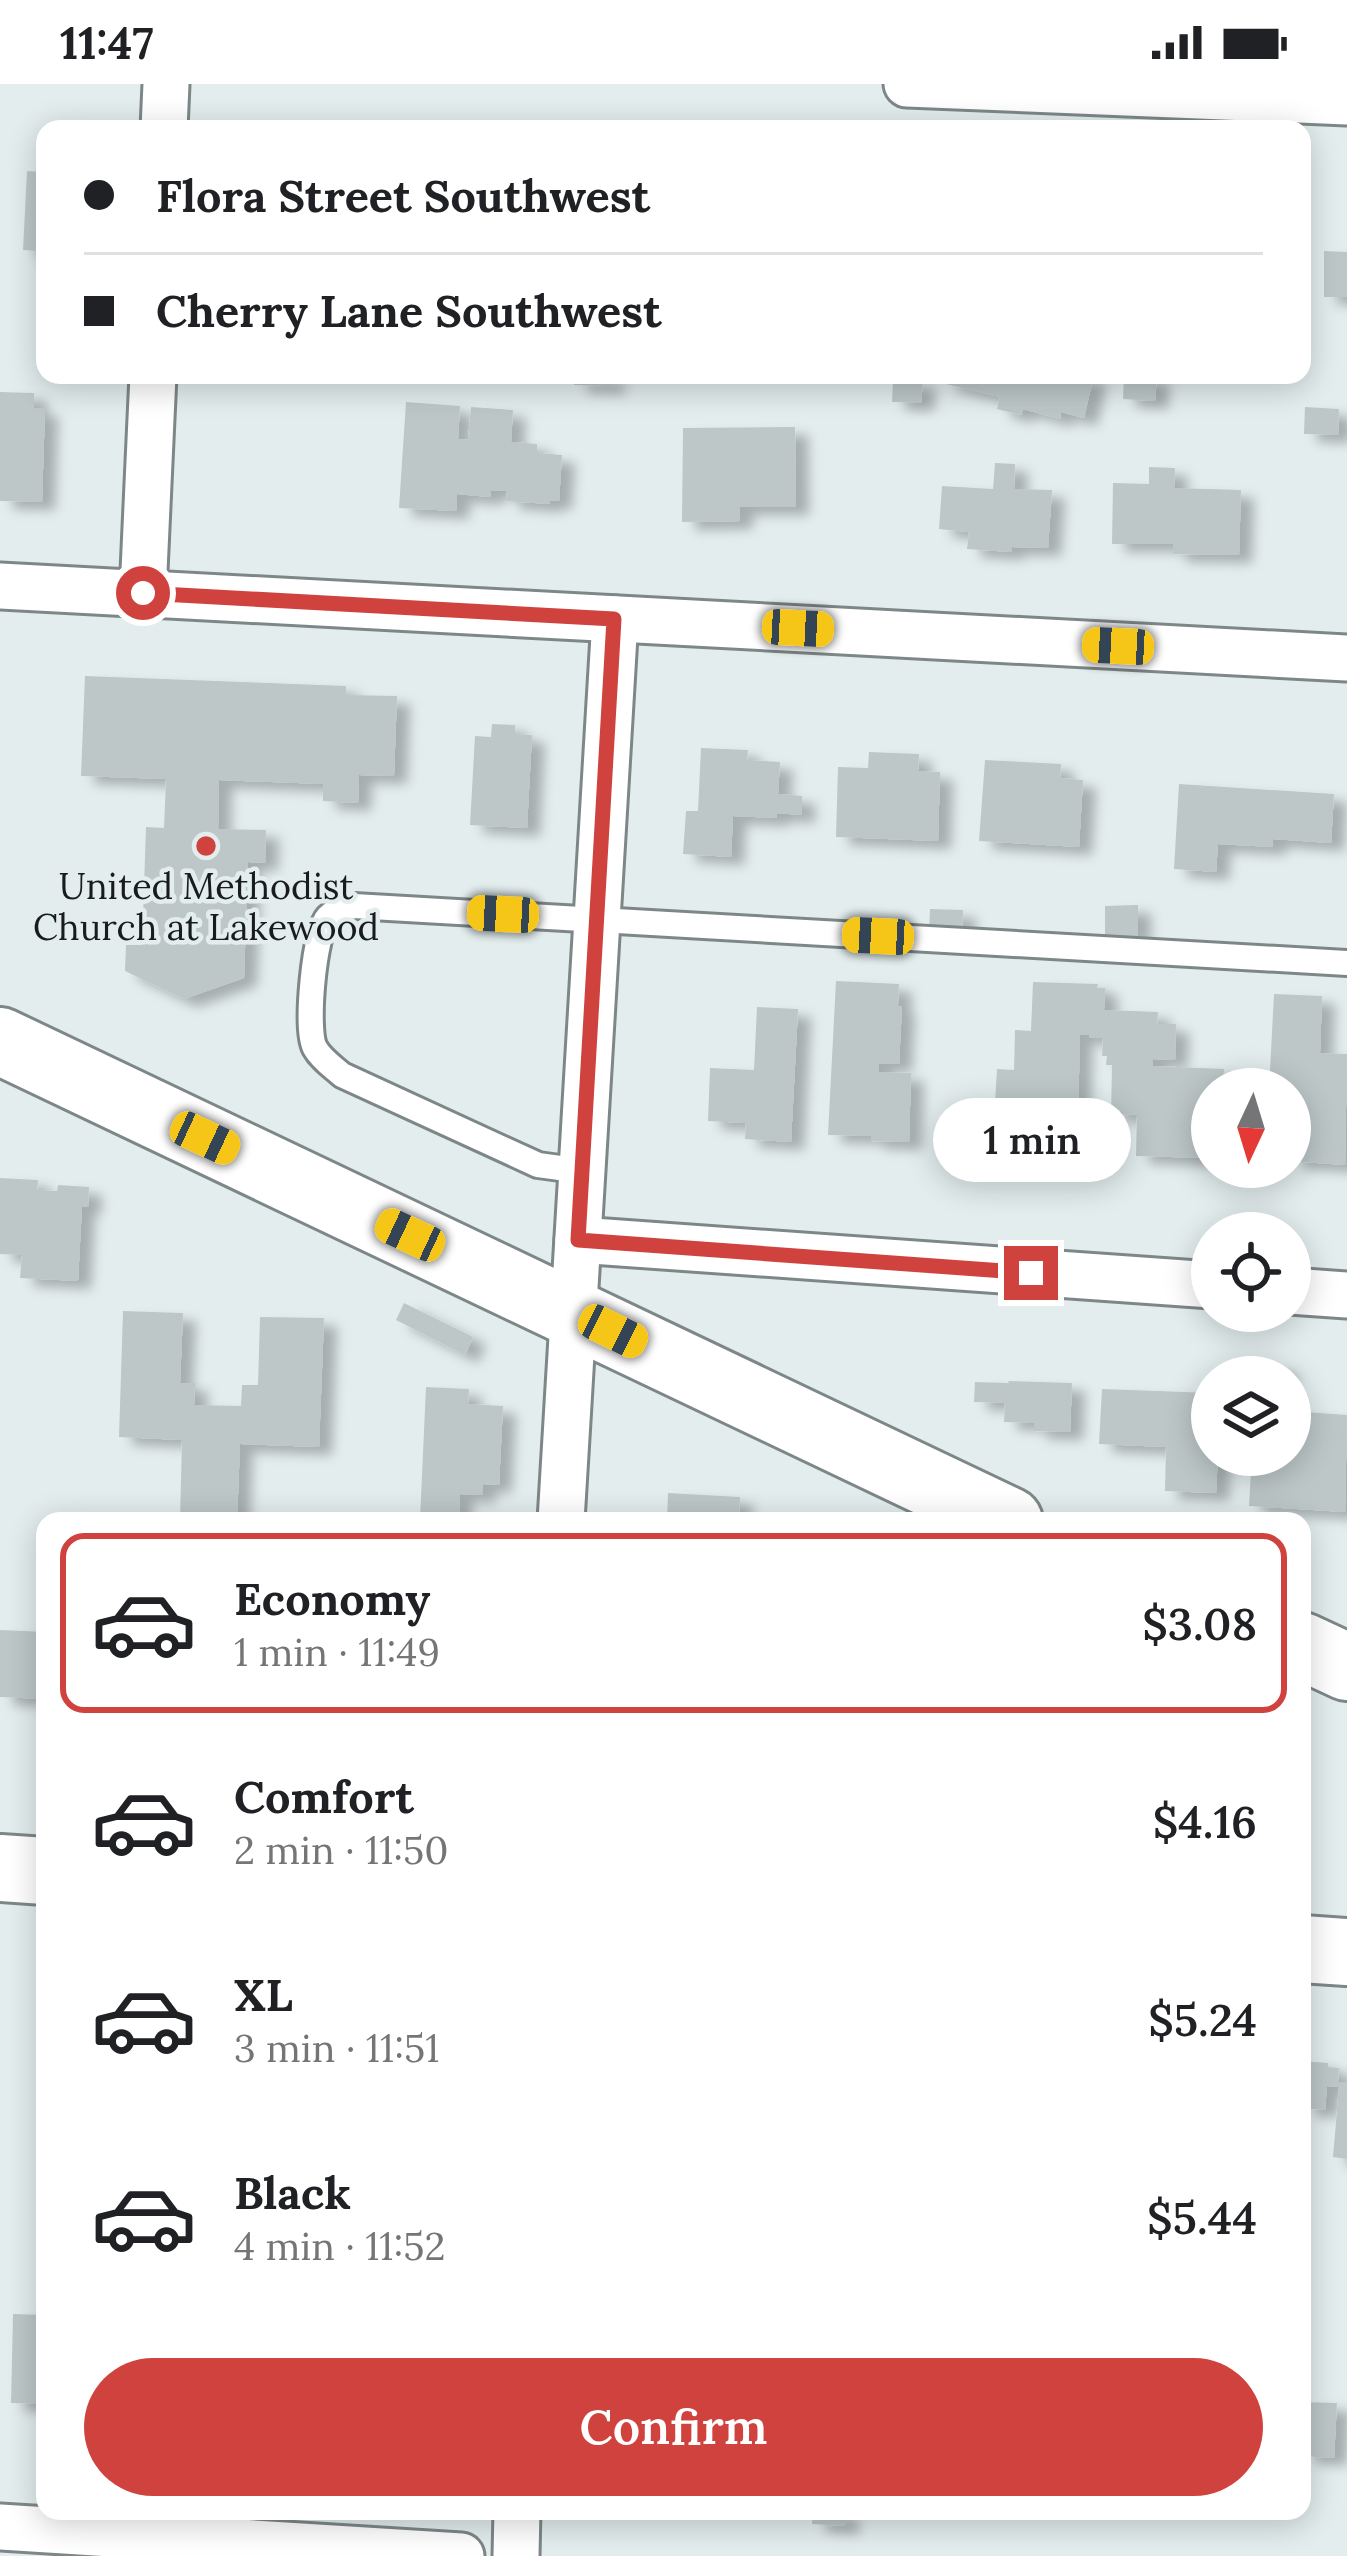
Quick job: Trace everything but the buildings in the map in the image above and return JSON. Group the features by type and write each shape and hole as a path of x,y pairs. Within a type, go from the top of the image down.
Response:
{"main road":[{"path":"0,1041 990,1512"},
{"path":"1311,1650 1347,1667"},
{"path":"0,1868 36,1870"},
{"path":"1311,1950 1347,1952"}],"street":[{"path":"164,120 166,84"},
{"path":"907,84 1347,102"},
{"path":"143,593 153,384"},
{"path":"0,586 1347,658"},
{"path":"562,1512 614,619"},
{"path":"578,1240 1191,1284"},
{"path":"1311,1292 1347,1295"},
{"path":"516,2556 517,2520"},
{"path":"0,2527 461,2556"}],"lane":[{"path":"582,1171 538,1165 342,1076 314,1046 310,1031 318,939 325,920 340,909 372,907 1347,963"}],"place":[{"name":"United Methodist Church at Lakewood","path":"206,846"}],"route":[{"path":"143,593 614,619 578,1240 1031,1273"}]}
